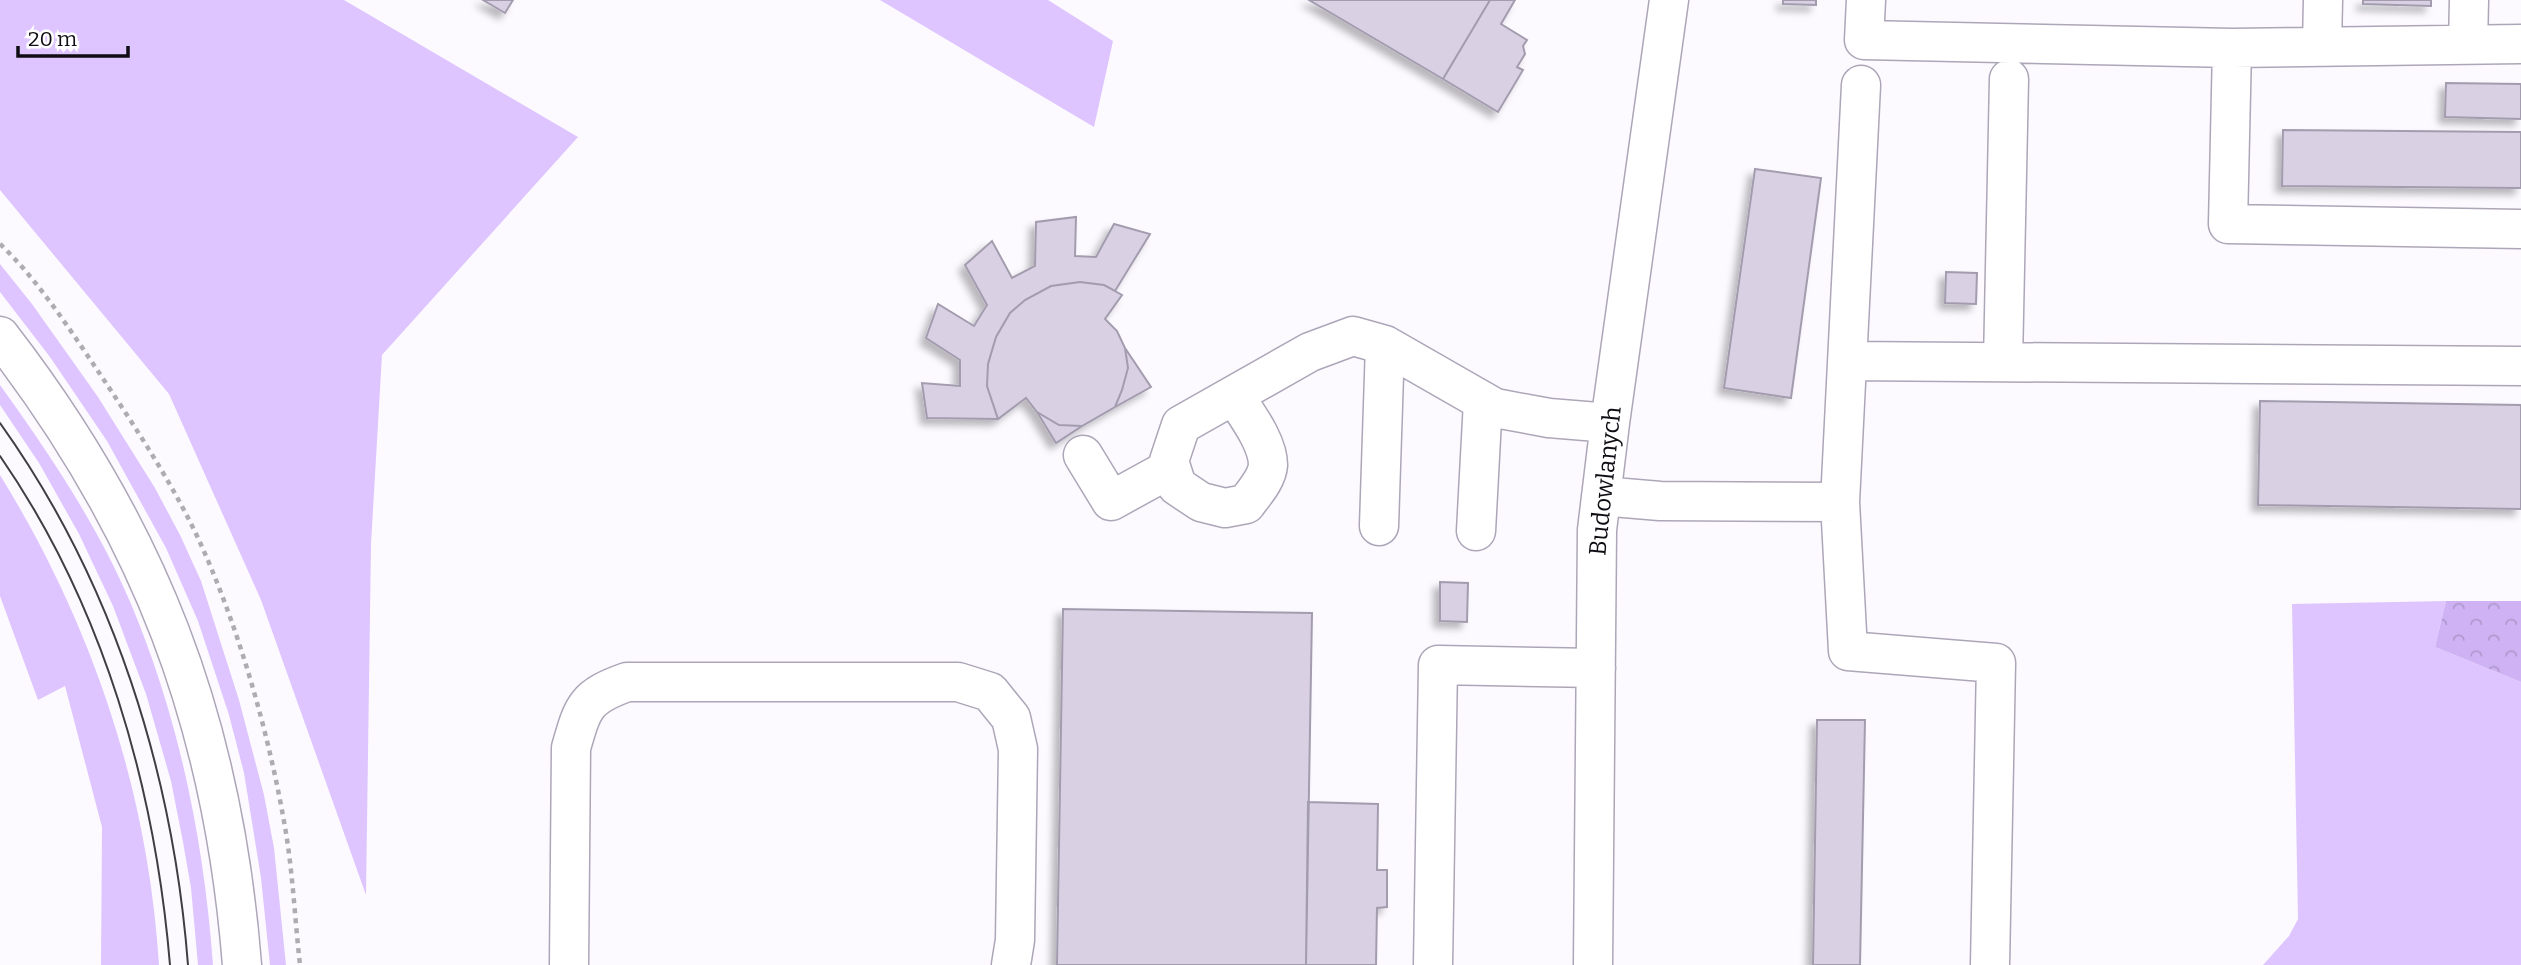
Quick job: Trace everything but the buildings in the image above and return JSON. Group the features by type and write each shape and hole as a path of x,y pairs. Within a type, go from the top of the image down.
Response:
{"street":[{"name":"Budowlanych","path":"1593,965 1597,530 1669,0"},
{"path":"1866,0 1864,40 2232,48 2521,44"},
{"path":"2322,45 2323,0"},
{"path":"2468,44 2469,0"},
{"path":"2232,48 2228,224 2521,229"},
{"path":"2003,362 2009,79"},
{"path":"1861,85 1840,502 1848,651 1996,663 1990,965"},
{"path":"0,336 59,416 87,461 135,548 168,624 208,744 220,799 231,856 242,965"},
{"path":"1234,395 1262,440 1268,466 1261,483 1246,504 1225,508 1200,502 1177,486 1169,461 1181,425 1234,395 1310,352 1353,336 1385,345 1495,408 1549,418 1610,423"},
{"path":"1379,526 1385,345"},
{"path":"1847,361 2521,366"},
{"path":"1476,531 1483,401"},
{"path":"1083,455 1111,501 1171,468"},
{"path":"1601,496 1660,501 1840,502"},
{"path":"1433,965 1438,665 1596,668"},
{"path":"569,965 571,747 581,713 600,692 627,682 958,682 990,691 1011,719 1018,749 1016,940 1011,965"}],"shaded area":[{"path":"0,0 344,0 578,137 382,355 371,544 366,895 261,600 169,394 0,190"},
{"path":"880,0 1048,0 1113,41 1094,127"},
{"path":"0,264 98,397 155,488 201,581 239,700 264,795 274,848 286,965 270,965 261,878 244,773 229,715 198,621 166,548 107,441 50,357 0,292"},
{"path":"0,385 54,464 104,546 148,647 163,691 187,781 203,872 213,965 198,965 191,888 183,842 171,781 146,694 113,606 79,534 39,463 0,405"},
{"path":"0,475 62,590 88,649 110,710 128,772 142,836 153,900 159,965 101,965 102,827 65,686 38,700 0,596"},
{"path":"2446,601 2435,647 2521,682 2521,965 2263,965 2289,936 2298,919 2292,604"}],"green space":[{"path":"2446,601 2521,601 2521,682 2435,647"}],"tram line":[{"path":"0,423 40,484 75,547 105,613 131,681 152,750 168,821 188,965"},
{"path":"0,456 36,513 68,573 95,635 118,699 152,831 170,965"}]}
